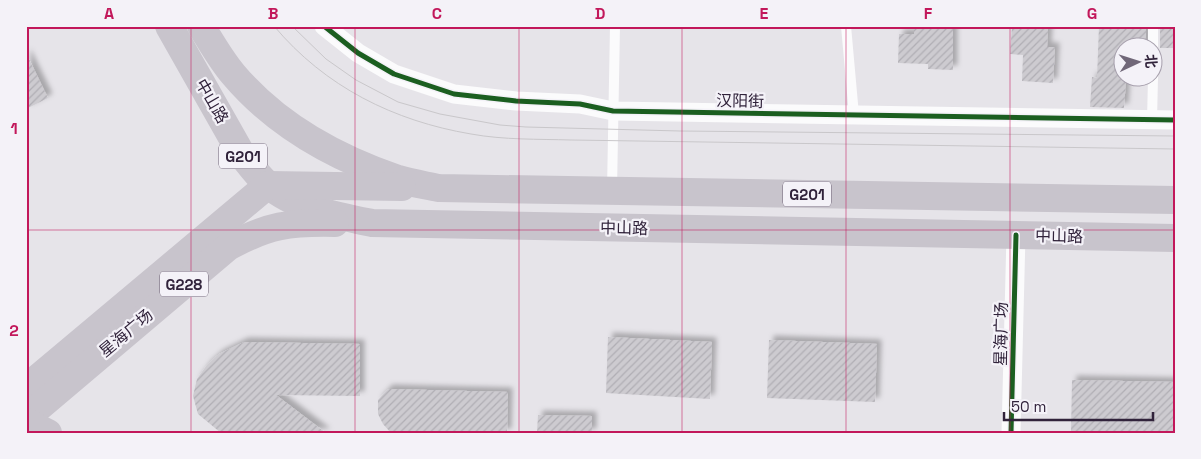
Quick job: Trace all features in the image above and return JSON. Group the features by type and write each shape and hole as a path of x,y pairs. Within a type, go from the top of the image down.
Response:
{"highway":[{"name":"中山路","path":"169,26 242,155 268,185 291,199 344,218 372,223 1175,238"},
{"name":"中山路","path":"201,26 232,73 258,101 295,129 328,150 363,166 399,179 439,188 1175,200"},
{"path":"268,185 439,188"},
{"name":"星海广场","path":"26,388 268,185"},
{"name":"星海广场","path":"26,418 228,247 246,237 283,225 302,222 372,223"},
{"path":"26,422 48,433"}],"street":[{"name":"汉阳街","path":"324,26 358,53 394,74 454,94 516,101 580,104 613,112 1175,120"},
{"name":"星海广场","path":"1011,433 1016,235"}],"lane":[{"path":"612,191 615,26"},
{"path":"846,26 854,114"},
{"path":"1152,88 1152,120"}],"building":[{"path":"914,26 953,26 953,70 928,69 928,64 898,63 899,34 914,34"},
{"path":"1012,26 1048,28 1047,47 1055,47 1053,83 1022,81 1023,55 1010,54"},
{"path":"1099,26 1146,26 1146,38 1114,38 1114,88 1125,88 1124,108 1090,107 1092,77 1097,78"},
{"path":"1160,26 1175,26 1175,48 1164,48 1164,38 1160,38"},
{"path":"26,53 48,98 26,109"},
{"path":"608,337 712,342 710,399 606,393"},
{"path":"769,340 877,344 875,402 767,398"},
{"path":"244,342 360,344 360,396 276,395 326,433 221,433 198,414 193,396 197,379 207,365 219,354"},
{"path":"1072,380 1175,382 1175,433 1071,433"},
{"path":"388,389 508,392 507,433 391,433 383,424 378,414 378,400"},
{"path":"538,415 592,416 592,433 537,433"}],"tram line":[{"path":"274,26 315,67 338,84 363,98 415,120 483,136 571,140 1175,149"},
{"path":"292,26 326,59 356,80 398,102 440,114 500,125 680,131 1175,136"}],"cycle path":[{"path":"324,26 358,53 394,74 454,94 516,101 580,104 613,111 1175,120"},
{"path":"1011,433 1016,235"}]}
